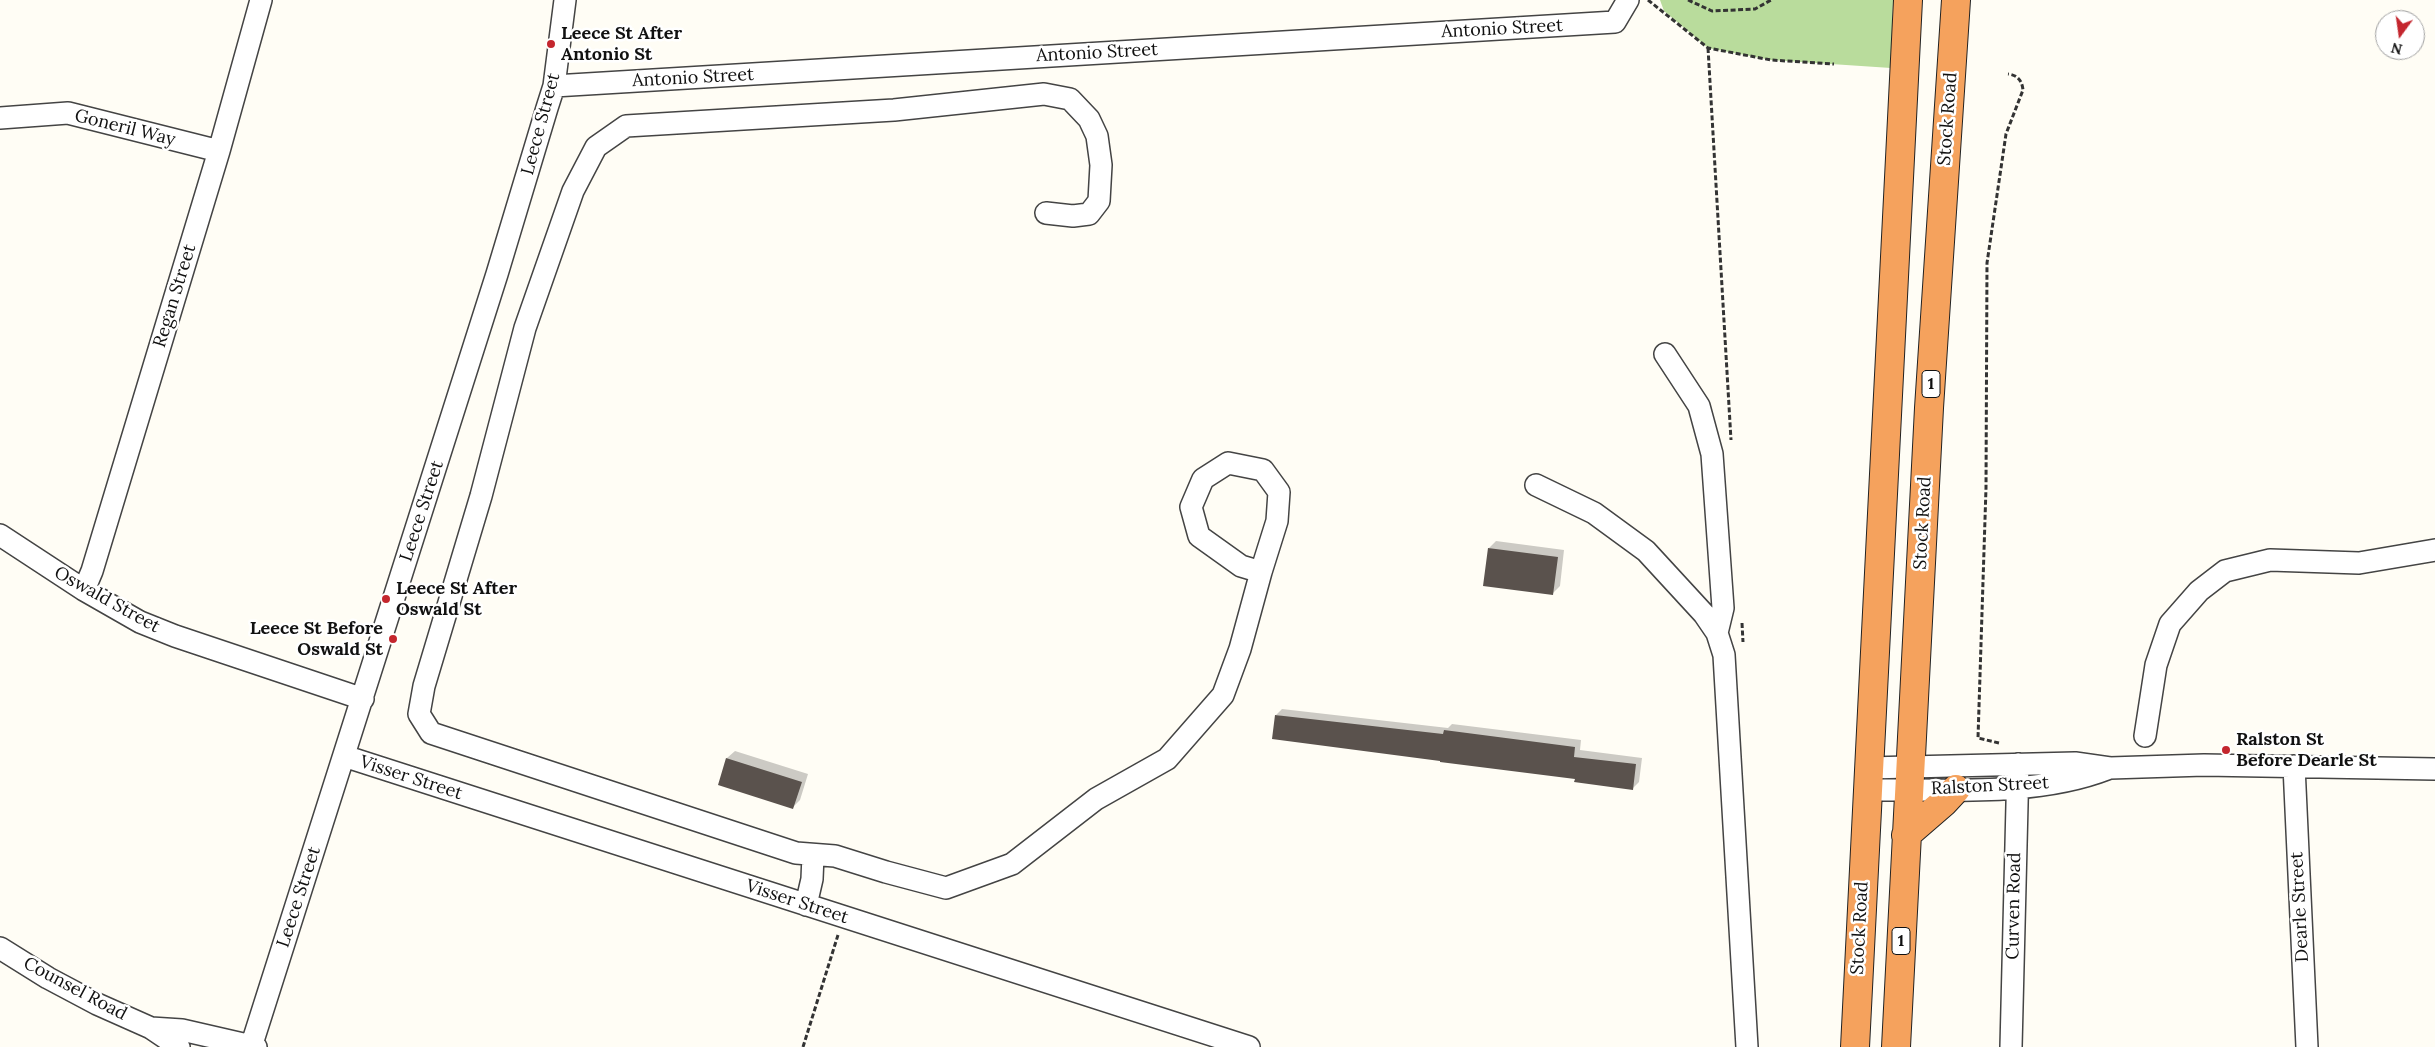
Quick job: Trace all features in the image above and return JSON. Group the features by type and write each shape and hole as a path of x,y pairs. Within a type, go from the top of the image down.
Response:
{"highway":[{"name":"Stock Road","path":"1854,1047 1908,0"},
{"name":"Stock Road","path":"1896,1047 1929,408 1956,0"},
{"path":"1906,835 1944,803 1956,789"}],"street":[{"name":"Regan Street","path":"84,590 92,571 219,151 261,0"},
{"name":"Leece Street","path":"253,1046 497,274 554,86 565,0"},
{"name":"Antonio Street","path":"554,86 1615,22 1628,0"},
{"path":"1046,213 1073,216 1089,214 1099,201 1101,165 1097,136 1089,119 1070,99 1044,94 894,110 626,126 596,147 573,191 526,328 482,496 424,686 419,714 431,733 796,853 835,856 946,888 1012,864 1096,799 1167,759 1223,695 1240,649 1260,572 1277,521 1279,492 1263,470 1228,463 1203,479 1191,507 1199,536 1241,566 1260,572"},
{"name":"Goneril Way","path":"0,118 68,113 219,151"},
{"path":"1665,354 1699,406 1712,454 1723,608 1717,633"},
{"path":"1536,485 1594,513 1646,551 1704,614 1717,633 1724,655 1747,1047"},
{"name":"Oswald Street","path":"0,535 84,590 140,622 175,636 363,699"},
{"path":"2145,736 2156,665 2170,624 2199,591 2225,571 2270,560 2359,563 2435,550"},
{"name":"Visser Street","path":"344,756 1249,1047"},
{"name":"Ralston Street","path":"1868,779 1909,778 2018,764 2074,763 2110,768 2204,765 2435,769"},
{"name":"Curven Road","path":"2012,1047 2018,764"},
{"name":"Dearle Street","path":"2294,766 2307,1047"},
{"name":"Ralston Street","path":"1909,778 1956,789 2018,787 2080,780 2110,768"},
{"path":"806,905 812,879 812,855"},
{"name":"Counsel Road","path":"0,948 48,978 97,1004 151,1028 179,1047"},
{"name":"Counsel Road","path":"151,1028 182,1030 253,1046"}],"path":[{"path":"1647,0 1708,48 1770,60 1834,64"},
{"path":"1688,0 1712,11 1755,9 1766,1 1771,0"},
{"path":"2008,74 2017,77 2022,83 2023,90 2006,134 1987,263 1986,488 1978,738 2020,748 2018,764"},
{"path":"803,1047 843,917"}],"green space":[{"path":"1660,0 1893,0 1891,68 1771,60 1708,48 1664,11"}],"building":[{"path":"1488,548 1558,557 1553,595 1483,586"},
{"path":"1275,715 1443,734 1444,730 1575,747 1574,757 1636,764 1633,790 1574,782 1575,779 1272,739"},
{"path":"726,758 802,782 793,809 718,785"}],"place":[{"name":"Leece St After Antonio St","path":"551,44"},
{"name":"Leece St After Oswald St","path":"386,599"},
{"name":"Leece St Before Oswald St","path":"393,639"},
{"name":"Ralston St Before Dearle St","path":"2226,750"}]}
